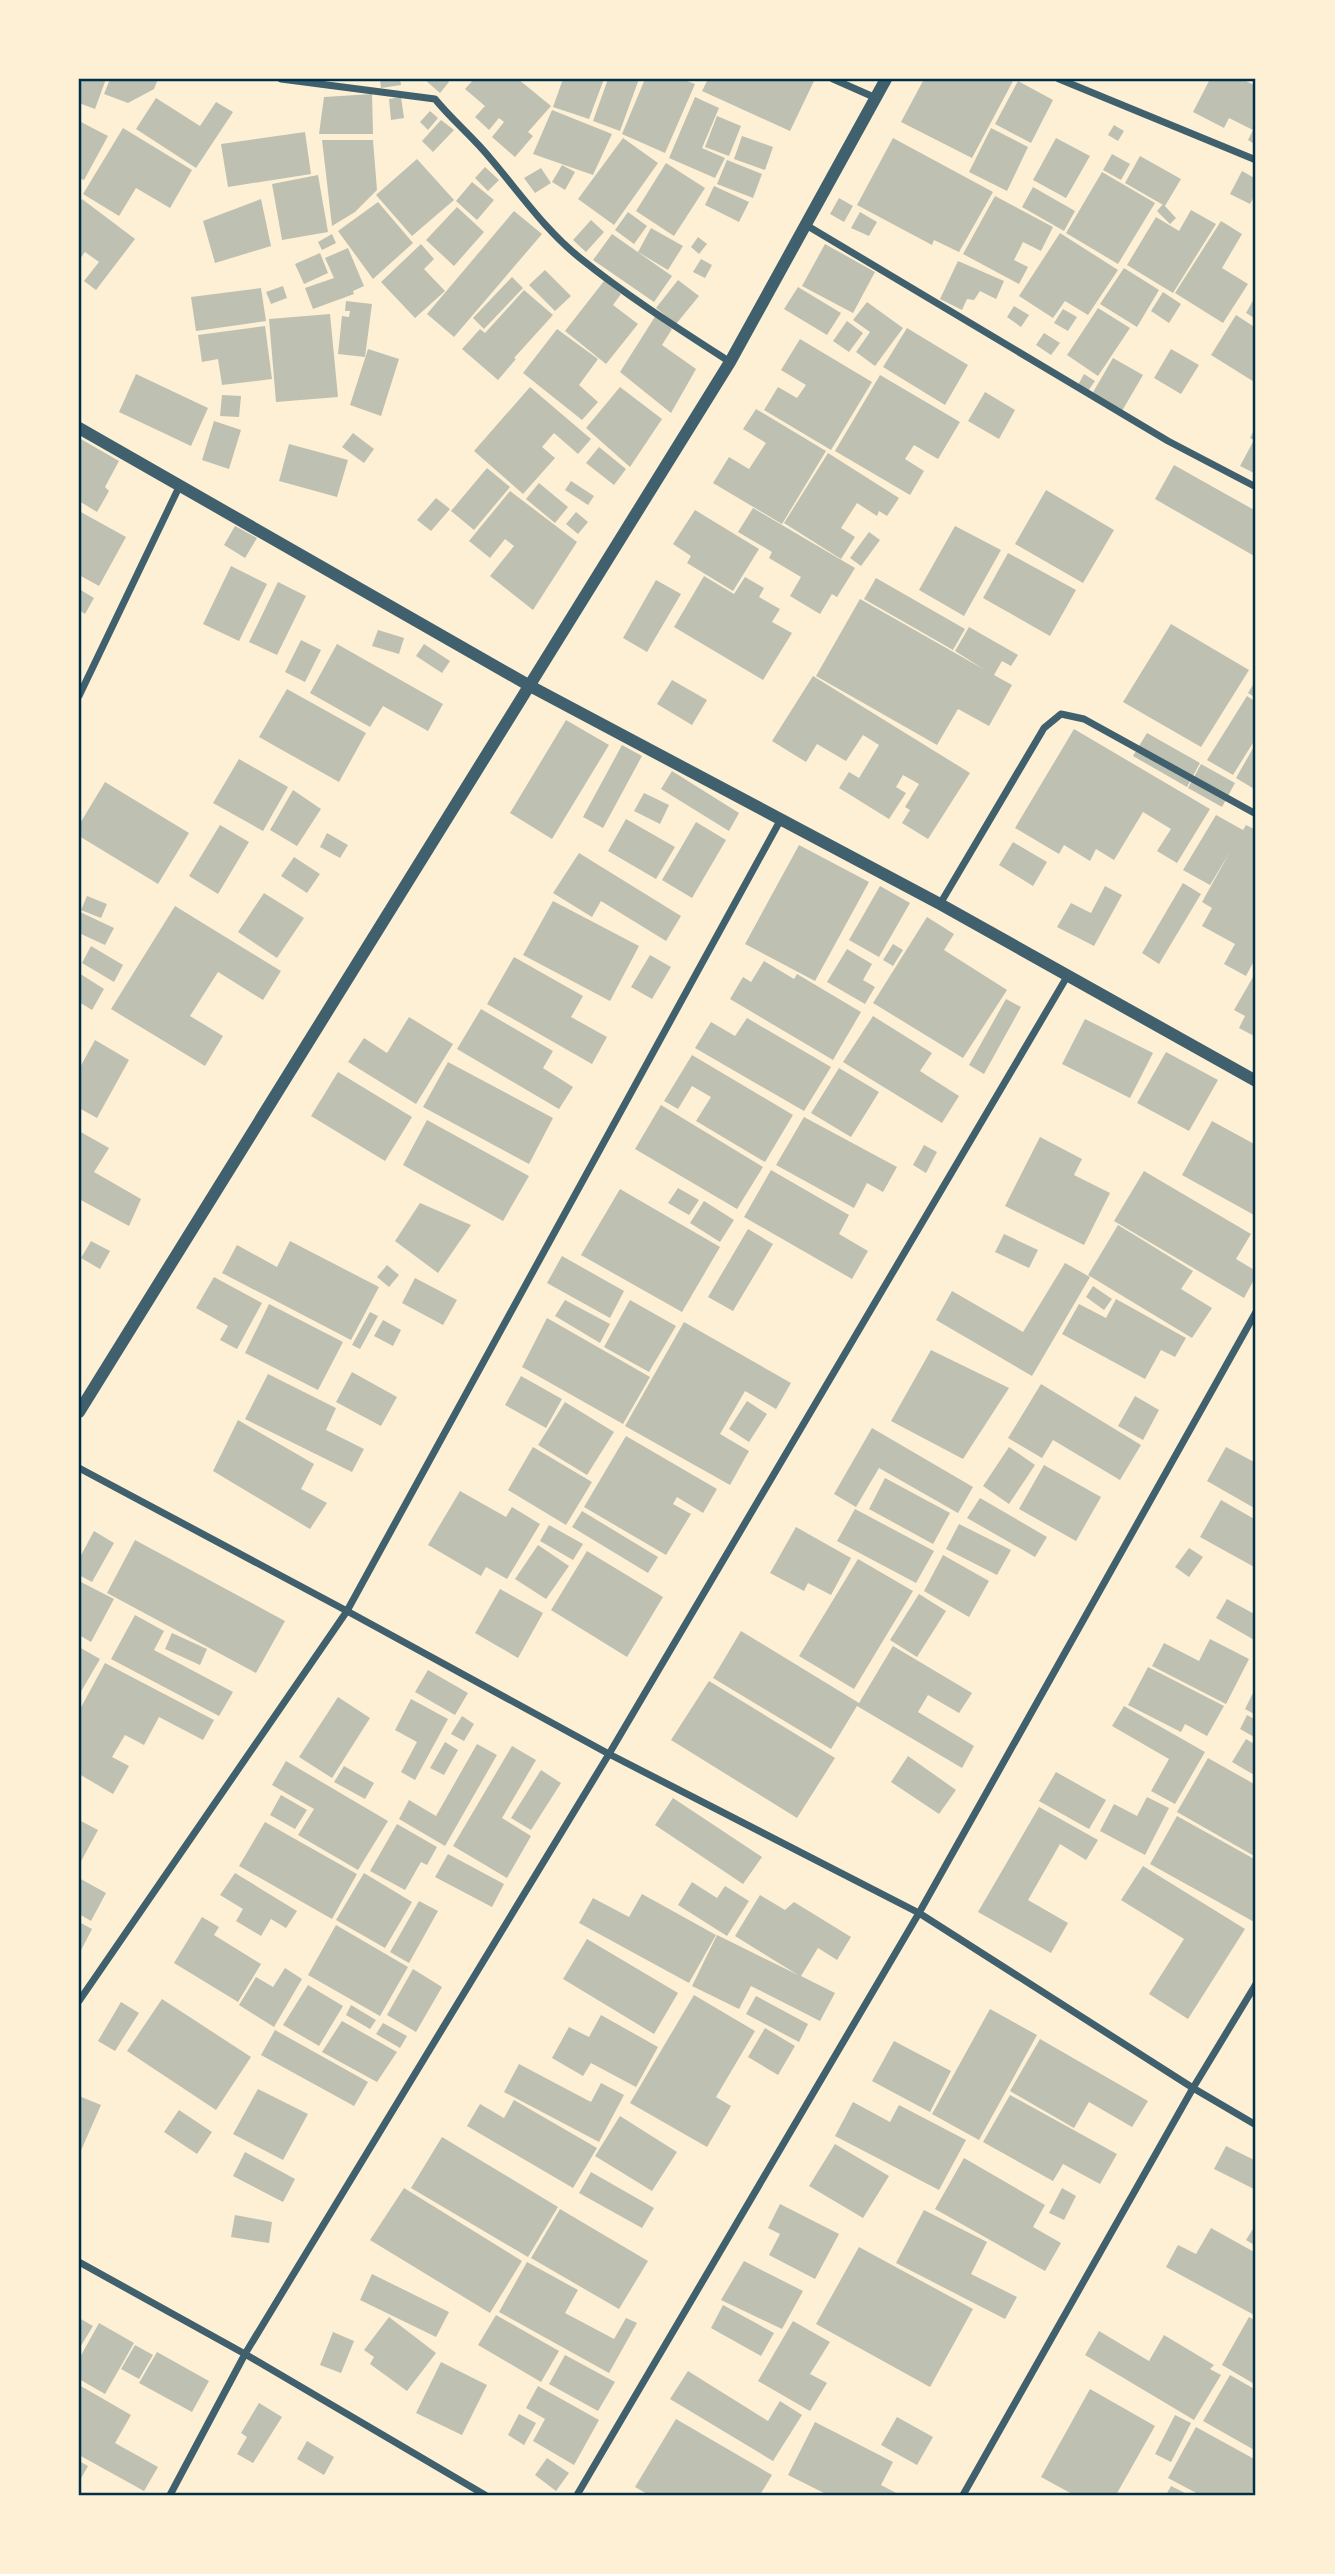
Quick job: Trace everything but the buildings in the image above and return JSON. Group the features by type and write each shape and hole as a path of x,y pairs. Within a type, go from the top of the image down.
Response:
{"street":[{"path":"281,79 435,99 488,155 532,210 577,256 648,309 730,362"},
{"path":"833,79 876,98"},
{"path":"79,1412 730,362 886,79"},
{"path":"1059,79 1256,160"},
{"path":"806,225 1168,441 1256,487"},
{"path":"79,428 530,685 940,904 1256,1081"},
{"path":"79,696 180,485"},
{"path":"940,904 1044,728 1061,714 1084,719 1256,814"},
{"path":"79,2001 347,1611 781,819"},
{"path":"170,2495 245,2354 609,1754 1068,974"},
{"path":"577,2495 919,1913 1256,1312"},
{"path":"79,1468 609,1754 919,1913 1193,2088 1256,2125"},
{"path":"963,2495 1193,2088 1256,1984"},
{"path":"79,2262 245,2354 485,2495"}]}
